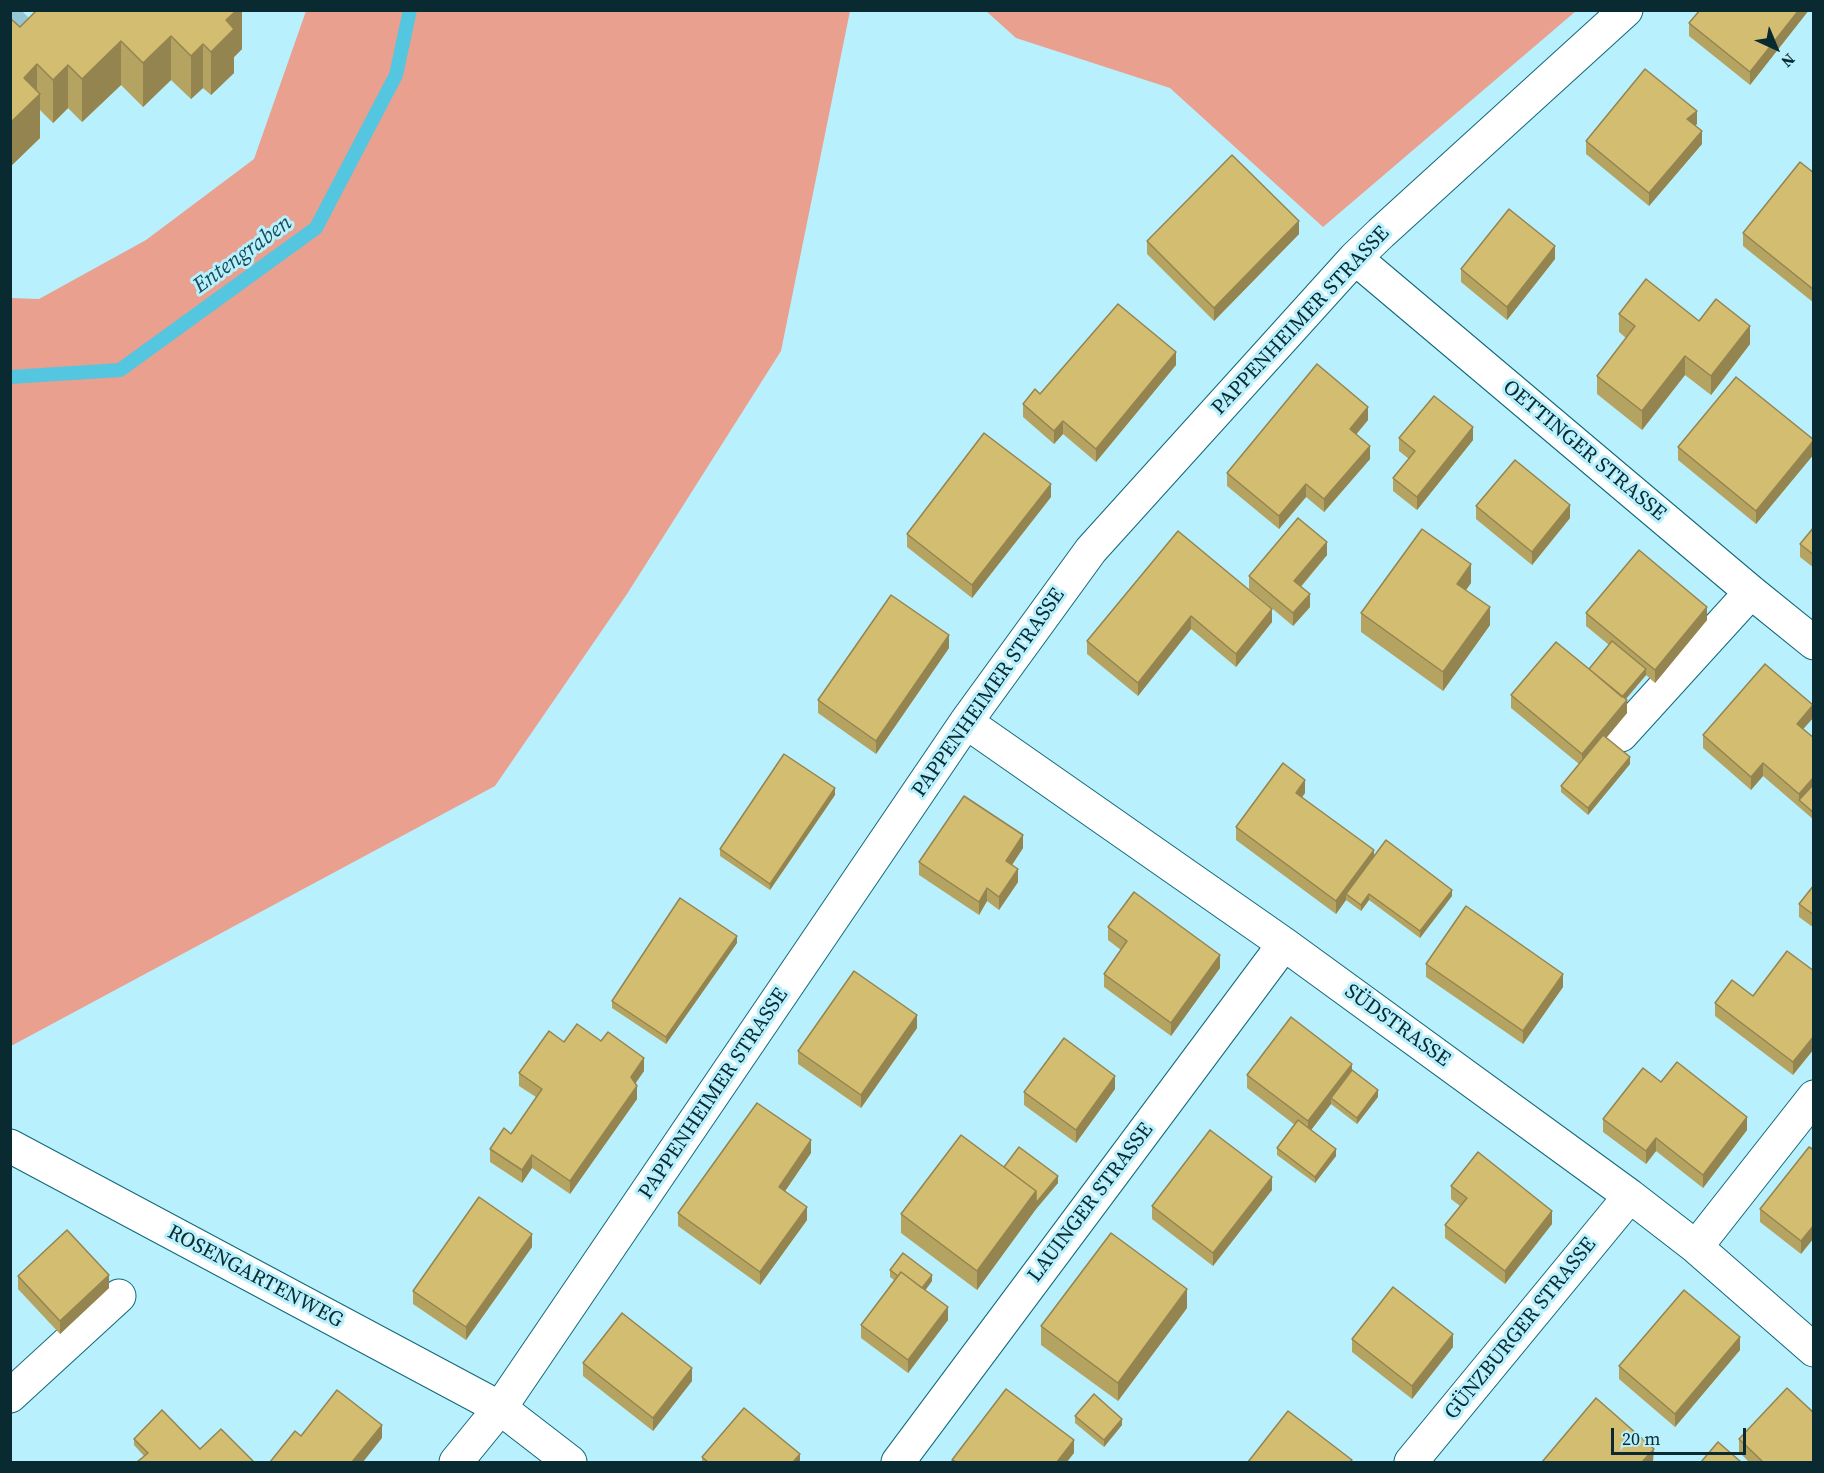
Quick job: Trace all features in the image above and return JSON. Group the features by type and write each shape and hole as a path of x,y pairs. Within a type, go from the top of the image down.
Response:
{"street":[{"name":"PAPPENHEIMER STRASSE","path":"456,1462 500,1408 966,722 1091,550 1355,258 1626,10"},
{"name":"OETTINGER STRASSE","path":"1355,258 1814,643"},
{"path":"1621,735 1751,592"},
{"name":"SÜDSTRASSE","path":"966,722 1284,944 1630,1196 1696,1247 1814,1350"},
{"name":"LAUINGER STRASSE","path":"898,1462 1284,944"},
{"path":"1696,1247 1814,1097"},
{"name":"ROSENGARTENWEG","path":"10,1146 500,1408 570,1462"},
{"name":"GÜNZBURGER STRASSE","path":"1412,1462 1630,1196"},
{"path":"10,1396 119,1296"}],"shaded area":[{"path":"306,11 850,11 781,351 627,594 495,786 11,1046 11,298 39,299 146,240 254,159"},
{"path":"986,11 1576,11 1323,227 1170,88 1016,38"}],"building":[{"path":"37,10 237,10 226,20 234,29 211,52 203,44 191,56 171,36 143,63 121,41 82,79 68,65 53,80 37,64 24,78 40,94 10,123 10,18 20,27"},
{"path":"1700,10 1799,10 1750,72 1689,23"},
{"path":"1645,69 1697,111 1687,119 1702,131 1649,193 1586,141"},
{"path":"1232,155 1299,221 1214,308 1147,241"},
{"path":"1800,162 1814,173 1814,290 1743,233"},
{"path":"1509,209 1555,246 1507,307 1461,269"},
{"path":"1646,279 1699,321 1716,299 1750,326 1711,376 1685,356 1642,411 1597,376 1635,326 1619,314"},
{"path":"1118,304 1176,352 1096,449 1063,421 1054,431 1023,404 1035,389 1040,394"},
{"path":"1317,364 1368,407 1350,429 1370,446 1324,499 1306,484 1279,516 1227,473"},
{"path":"1736,377 1814,440 1756,511 1678,447"},
{"path":"1434,396 1473,427 1417,497 1393,478 1415,451 1399,438"},
{"path":"984,433 1051,484 972,585 907,534"},
{"path":"1515,460 1570,505 1532,552 1476,506"},
{"path":"1298,518 1327,542 1294,581 1310,594 1293,613 1249,576"},
{"path":"1814,527 1814,555 1800,544"},
{"path":"1422,529 1471,564 1457,584 1490,607 1443,672 1361,613"},
{"path":"1178,531 1272,609 1236,654 1191,616 1138,683 1087,641"},
{"path":"1639,550 1707,607 1655,670 1586,613"},
{"path":"891,595 949,635 876,741 818,700"},
{"path":"1612,641 1646,669 1622,697 1589,669"},
{"path":"1556,642 1627,700 1582,754 1511,695"},
{"path":"1765,664 1813,705 1797,724 1814,738 1814,777 1799,794 1763,763 1751,777 1703,735"},
{"path":"1603,735 1630,757 1588,808 1561,786"},
{"path":"784,754 835,788 770,884 720,849"},
{"path":"1283,763 1305,780 1296,793 1374,850 1336,901 1236,827"},
{"path":"1814,784 1814,813 1799,800"},
{"path":"964,796 1023,835 1006,861 1018,869 999,897 987,888 979,902 919,862"},
{"path":"1386,840 1452,890 1420,931 1369,894 1361,905 1346,894"},
{"path":"1814,885 1814,915 1799,904"},
{"path":"1134,892 1220,955 1171,1023 1104,974 1127,941 1108,927"},
{"path":"680,898 737,936 666,1037 612,1001"},
{"path":"1466,906 1563,974 1523,1031 1426,964"},
{"path":"1787,951 1814,971 1814,1036 1793,1062 1715,1003 1732,980 1753,996"},
{"path":"854,971 917,1015 861,1095 798,1051"},
{"path":"1291,1017 1352,1064 1308,1121 1247,1075"},
{"path":"577,1024 601,1041 608,1032 644,1058 631,1077 637,1086 570,1181 532,1155 522,1170 490,1149 504,1128 511,1134 542,1089 519,1073 549,1031 564,1042"},
{"path":"1064,1038 1115,1076 1076,1130 1024,1092"},
{"path":"1677,1062 1747,1117 1703,1175 1656,1138 1646,1151 1603,1119 1643,1068 1661,1082"},
{"path":"1352,1070 1378,1090 1357,1118 1331,1098"},
{"path":"757,1103 811,1140 779,1187 807,1207 760,1272 678,1213"},
{"path":"1298,1120 1336,1149 1315,1177 1277,1148"},
{"path":"1210,1130 1272,1177 1213,1253 1152,1206"},
{"path":"961,1135 1036,1191 977,1271 901,1214"},
{"path":"1019,1147 1058,1176 1036,1203 1036,1191 1004,1167"},
{"path":"1809,1147 1814,1150 1814,1225 1801,1241 1760,1209"},
{"path":"1478,1152 1552,1211 1505,1271 1445,1225 1467,1198 1451,1186"},
{"path":"479,1197 532,1234 466,1327 413,1291"},
{"path":"67,1230 109,1275 60,1321 18,1276"},
{"path":"1111,1233 1187,1289 1118,1383 1041,1326"},
{"path":"903,1253 932,1275 922,1288 901,1272 898,1276 890,1270"},
{"path":"901,1272 948,1307 908,1360 861,1325"},
{"path":"1393,1287 1453,1334 1412,1386 1352,1339"},
{"path":"1684,1290 1740,1337 1675,1414 1619,1366"},
{"path":"622,1313 692,1368 653,1418 583,1363"},
{"path":"1787,1388 1814,1413 1814,1462 1763,1462 1739,1439"},
{"path":"1006,1389 1074,1440 1057,1462 956,1462 952,1460"},
{"path":"337,1390 382,1425 352,1462 270,1462 295,1431 301,1436"},
{"path":"1094,1394 1122,1419 1104,1440 1075,1416"},
{"path":"1596,1398 1654,1449 1642,1462 1542,1462"},
{"path":"744,1408 800,1454 793,1462 708,1462 702,1457"},
{"path":"162,1410 200,1449 221,1429 254,1462 137,1462 148,1453 134,1439"},
{"path":"1288,1411 1352,1460 1350,1462 1248,1462"},
{"path":"1718,1442 1741,1462 1701,1462"}],"waterway":[{"name":"Entengraben","path":"10,377 120,370 316,228 396,75 410,10"}],"tunnel":[{"path":"10,21 21,10"}]}
